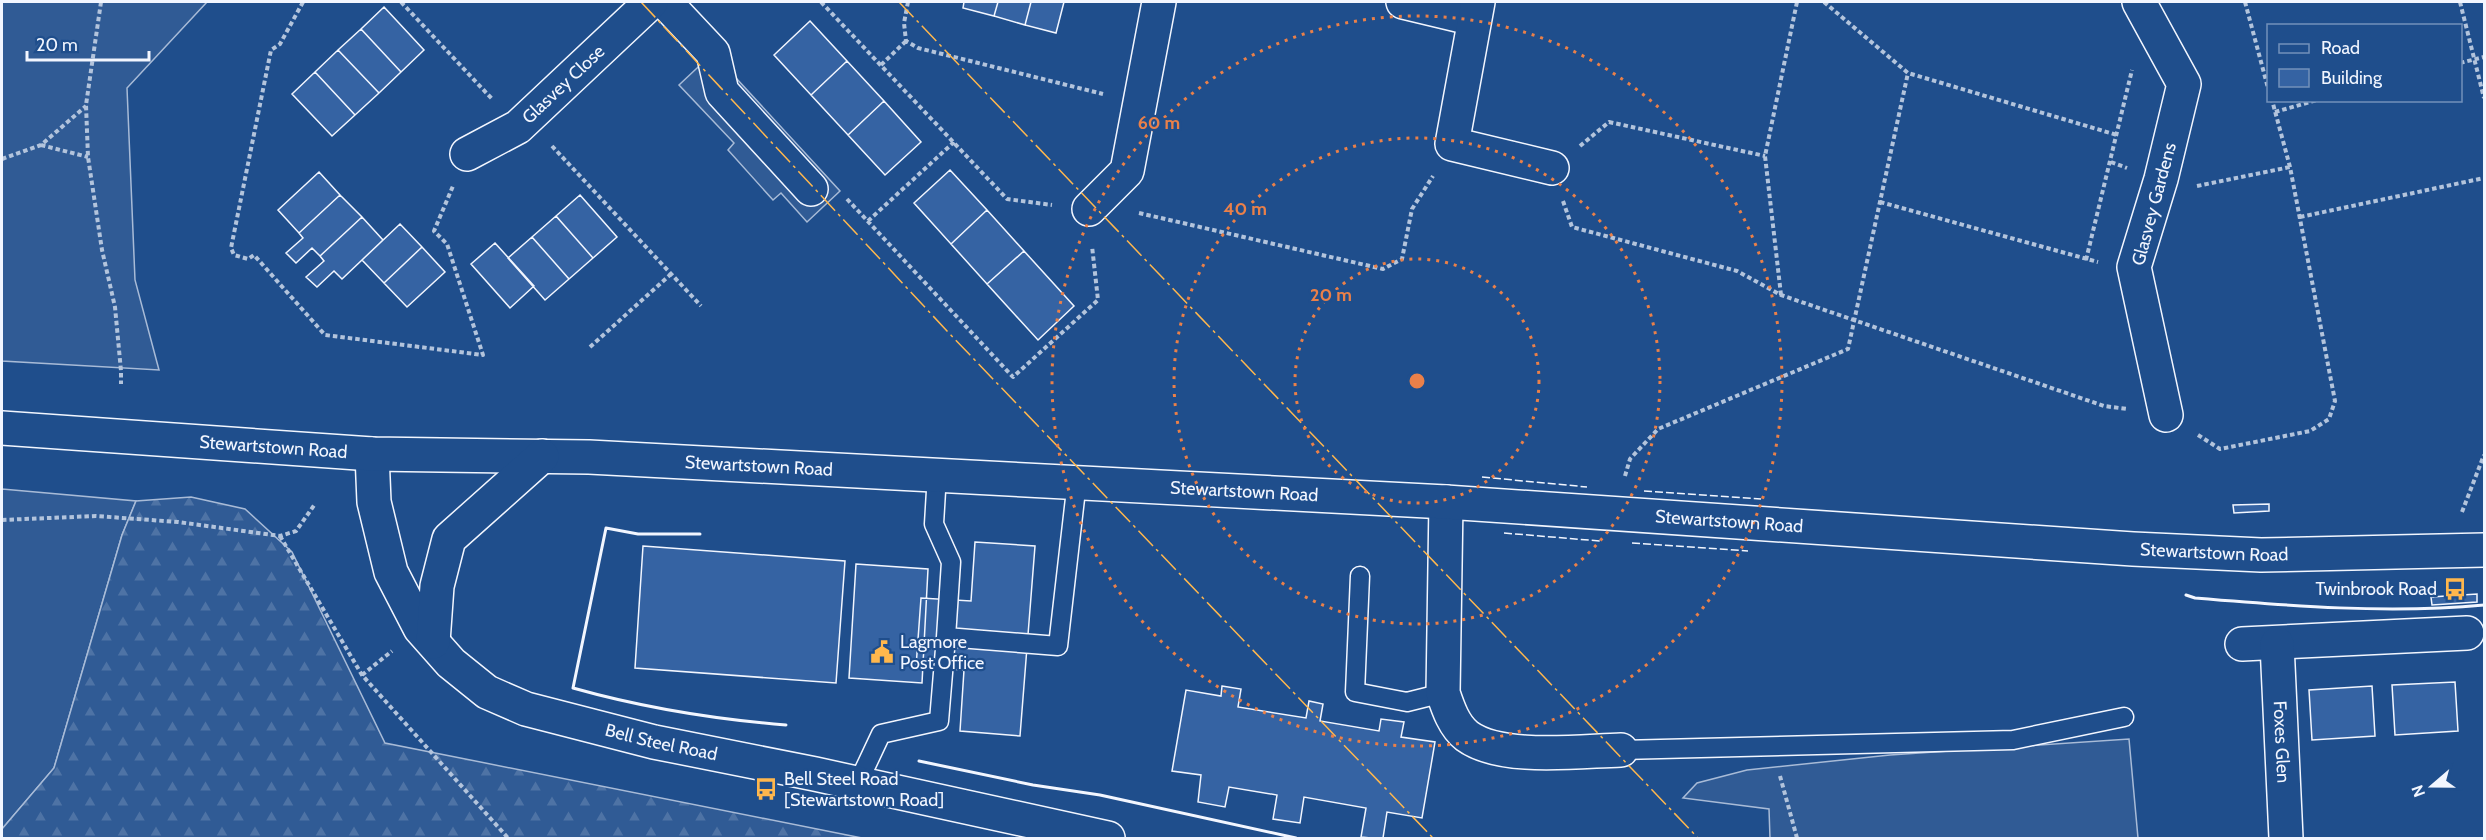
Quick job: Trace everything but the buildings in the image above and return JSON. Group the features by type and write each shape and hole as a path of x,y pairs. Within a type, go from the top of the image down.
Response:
{"street":[{"name":"Glasvey Close","path":"467,154 522,123 651,2"},
{"path":"665,2 712,53 722,92 811,189"},
{"path":"1100,198 1127,171 1159,2"},
{"path":"1403,2 1476,10 1452,144 1552,168"},
{"name":"Glasvey Gardens","path":"2151,6 2184,84 2162,179 2134,267 2166,415"},
{"name":"Stewartstown Road","path":"2,428 372,454 542,456 1077,481 1446,502 2105,548 2249,555 2484,550"},
{"name":"Bell Steel Road","path":"372,454 374,502 391,572 420,628 451,663 487,692 526,709 654,742 815,774 1108,838"},
{"path":"433,642 437,586 449,539 460,526 542,456"},
{"path":"1446,502 1443,693 1450,714 1466,736 1491,749 1516,752 1621,750"},
{"path":"2242,645 2467,633"},
{"name":"Foxes Glen","path":"2277,644 2286,838"}],"lane":[{"path":"857,785 881,734 939,721 951,562 934,524 937,474"},
{"path":"946,637 1058,646 1077,481"},
{"path":"1360,576 1355,692 1407,702 1443,693"},
{"path":"1621,750 2013,740 2124,717"}],"path":[{"path":"101,2 86,105 88,157 102,250 115,307 121,384"},
{"path":"303,2 280,44 271,50 231,248 234,255 248,259 254,255 325,335 483,355 447,244 434,231 467,154"},
{"path":"403,3 409,2"},
{"path":"820,2 1007,199 1100,198 1138,213 1383,269 1402,259 1412,209 1452,144"},
{"path":"906,41 903,23 908,2"},
{"path":"1781,295 1766,156 1797,2"},
{"path":"1824,2 1908,73 2117,135"},
{"path":"2245,2 2267,84"},
{"path":"2460,2 2484,98"},
{"path":"403,3 701,306"},
{"path":"2086,260 2151,6"},
{"path":"880,65 906,41"},
{"path":"906,41 918,48 1139,103"},
{"path":"2462,62 2484,57"},
{"path":"1623,482 1630,459 1658,429 1848,349 1908,73"},
{"path":"1766,156 1609,122 1552,168 1572,227 1737,271 1781,295 2104,406 2166,415 2220,449 2310,431 2329,419 2335,401 2290,168 2273,102"},
{"path":"2275,111 2309,102"},
{"path":"2,159 41,145 86,105"},
{"path":"868,221 954,142"},
{"path":"41,145 88,157"},
{"path":"2300,217 2484,178"},
{"path":"811,189 840,191 1013,377 1098,300 1100,198"},
{"path":"1880,202 2086,260 2134,267"},
{"path":"590,346 671,274"},
{"path":"2462,513 2484,455"},
{"path":"2,520 96,516 178,522 280,536 296,531 315,504"},
{"path":"280,536 362,675 508,838"},
{"path":"362,675 393,651"},
{"path":"1771,746 1797,838"}],"shaded area":[{"path":"2,2 207,2 127,88 135,280 159,370 2,361"},
{"path":"713,53 840,191 807,222 781,193 773,200 728,150 734,143 679,85"},
{"path":"2,489 136,501 122,535 54,768 2,829"},
{"path":"2129,739 2138,838 1770,838 1769,809 1683,798 1697,783 1747,770 1890,755"}],"green space":[{"path":"191,497 245,509 292,552 385,743 862,838 2,838 2,829 54,768 122,535 136,501"}],"fence":[{"path":"1482,477 1587,487"},
{"path":"1644,491 1761,499"},
{"path":"1504,533 1600,541"},
{"path":"1632,543 1748,551"}],"wall":[{"path":"700,534 638,534 606,528 573,688 678,712 786,725"},
{"path":"2186,595 2195,598 2340,608 2412,609 2484,605"},
{"path":"919,761 1033,785 1100,795 1296,838"}],"power":[{"path":"641,2 947,331 1433,838"},
{"path":"899,2 1698,838"}],"place":[{"name":"Twinbrook Road","path":"2455,589"},
{"name":"Lagmore Post Office","path":"882,652"},
{"name":"Bell Steel Road [Stewartstown Road]","path":"766,789"}]}
